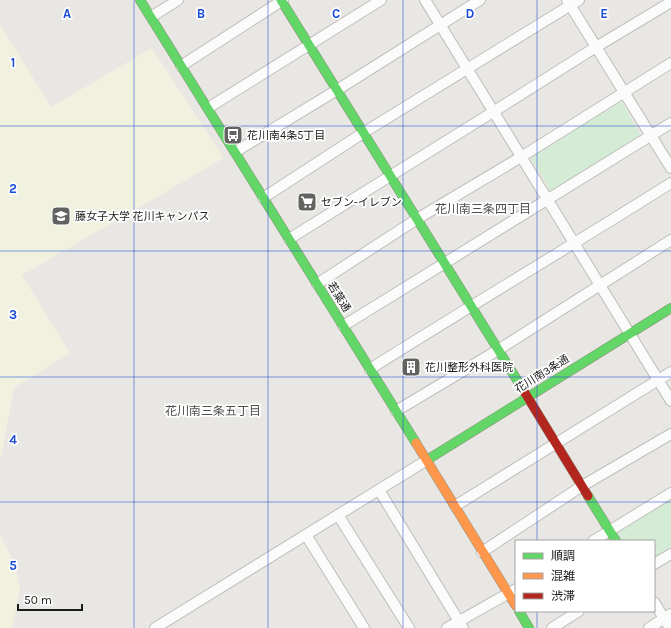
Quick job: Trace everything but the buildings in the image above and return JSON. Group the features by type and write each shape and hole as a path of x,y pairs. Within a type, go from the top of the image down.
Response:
{"street":[{"name":"若葉通","path":"140,0 455,506 482,552 512,591 515,602"},
{"path":"151,17 178,0"},
{"path":"181,66 282,0 615,540"},
{"path":"208,108 380,0"},
{"path":"425,0 671,401"},
{"path":"235,152 480,0"},
{"path":"263,198 363,132 467,70 572,2 596,47 671,168"},
{"path":"289,239 596,47 671,2"},
{"path":"317,284 417,219 521,157 671,63"},
{"path":"343,326 671,123"},
{"path":"370,369 671,183"},
{"path":"396,411 498,350 671,240"},
{"name":"花川南3条通","path":"426,460 671,308"},
{"path":"455,506 671,372"},
{"path":"482,552 582,486 671,434"},
{"path":"155,628 426,460"},
{"path":"379,490 461,625"},
{"path":"595,540 671,493"},
{"path":"338,515 409,628"},
{"path":"306,535 364,628"},
{"path":"655,563 671,554"},
{"path":"447,628 461,625 512,591"},
{"path":"655,603 668,616 670,628"},
{"path":"520,612 529,628"},
{"path":"552,628 577,612"},
{"path":"649,628 668,616"}],"shaded area":[{"name":"藤女子大学 花川キャンパス","path":"0,24 51,107 152,48 224,158 22,275 70,353 14,388 0,462"},
{"path":"621,101 641,136 551,191 530,157"},
{"path":"671,498 671,547 655,556 655,540 621,540 618,535 621,530"},
{"path":"0,534 16,567 20,590 12,628 0,628"}],"traffic: fast":[{"path":"140,0 416,443"},
{"path":"281,0 522,388"},
{"path":"427,460 671,308"},
{"path":"588,496 615,540"},
{"path":"520,612 529,628"}],"traffic: slow":[{"path":"416,443 515,604"}],"traffic: jam":[{"path":"522,388 588,496"}],"place":[{"name":"花川南4条5丁目","path":"233,135"},
{"name":"セブン-イレブン","path":"307,202"},
{"name":"藤女子大学 花川キャンパス","path":"61,216"},
{"name":"花川整形外科医院","path":"411,367"}],"district":[{"name":"花川南三条四丁目","path":"483,209"},
{"name":"花川南三条五丁目","path":"213,411"}]}
